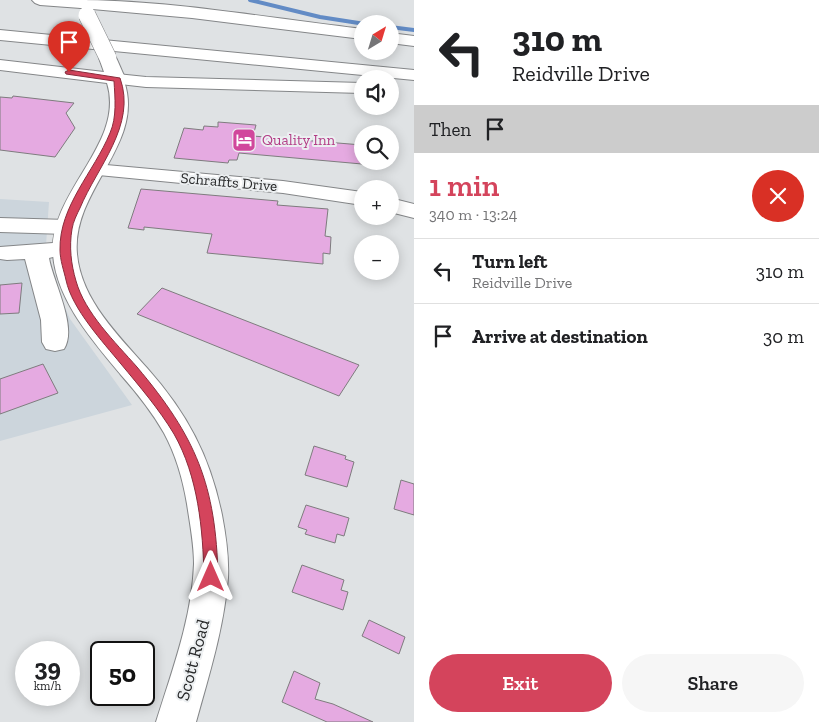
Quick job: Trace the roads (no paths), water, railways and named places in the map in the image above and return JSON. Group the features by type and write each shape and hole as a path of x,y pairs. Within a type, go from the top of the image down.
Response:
{"main road":[{"path":"40,0 82,6 201,14 354,33"},
{"path":"66,238 73,210 109,146 118,121 117,79 82,6"},
{"path":"74,26 111,29"},
{"path":"0,35 414,75"},
{"path":"399,39 414,41"},
{"path":"0,65 146,82 354,88"},
{"path":"399,89 414,90"},
{"name":"Schraffts Drive","path":"95,170 283,187 354,198"},
{"path":"399,207 414,210"},
{"path":"0,225 66,238"},
{"path":"7,253 36,251 66,238"},
{"name":"Scott Road","path":"66,238 72,283 84,310 98,330 155,397 171,419 190,453 201,488 210,544 211,577 206,613 176,722"},
{"path":"36,251 38,265 54,320 55,342"}],"waterway":[{"path":"250,0 320,17 354,22"},
{"path":"399,28 414,30"}],"place":[{"name":"Quality Inn","path":"244,140"}]}
